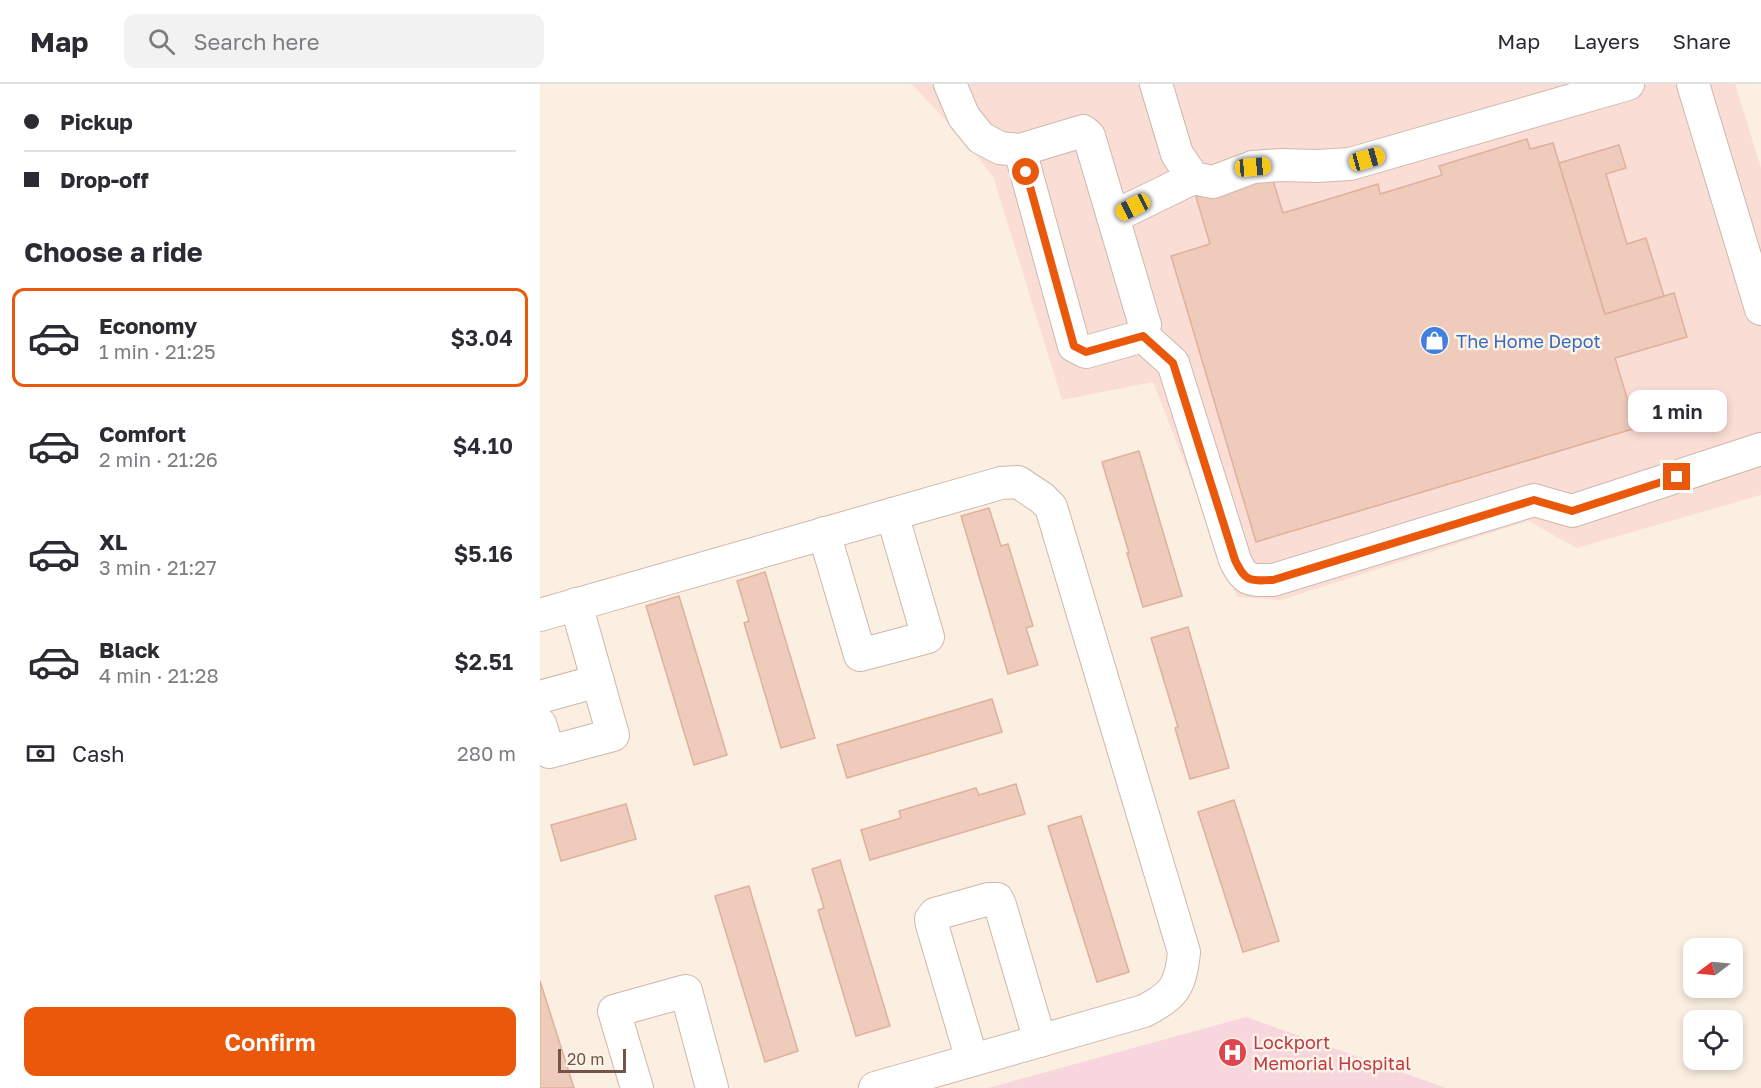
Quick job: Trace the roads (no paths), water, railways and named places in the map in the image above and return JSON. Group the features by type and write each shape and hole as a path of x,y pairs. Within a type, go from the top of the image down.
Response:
{"street":[{"path":"950,84 964,117 981,138 1000,148 1020,150 1083,131 1089,136 1144,325 1143,336"},
{"path":"1156,84 1177,154 1193,178"},
{"path":"1113,217 1193,178 1213,182 1253,167 1350,164 1628,84"},
{"path":"1693,84 1761,309"},
{"path":"1020,150 1074,346 1086,352 1143,336"},
{"path":"1143,336 1173,363 1235,560 1241,574 1253,580 1273,580 1534,500 1572,511 1761,449"},
{"path":"540,615 1001,483 1018,482 1051,507 1184,952 1182,972 1174,991 1162,1002 1144,1011 875,1088"},
{"path":"825,534 860,655 928,637 892,514"},
{"path":"540,724 549,752 613,735 576,604"},
{"path":"540,697 598,681"},
{"path":"972,1060 932,925 931,919 935,914 989,899 997,899 1040,1041"},
{"path":"637,1088 614,1011 686,991 712,1088"}],"place":[{"name":"The Home Depot","path":"1435,341"},
{"name":"Lockport Memorial Hospital","path":"1232,1052"}]}
